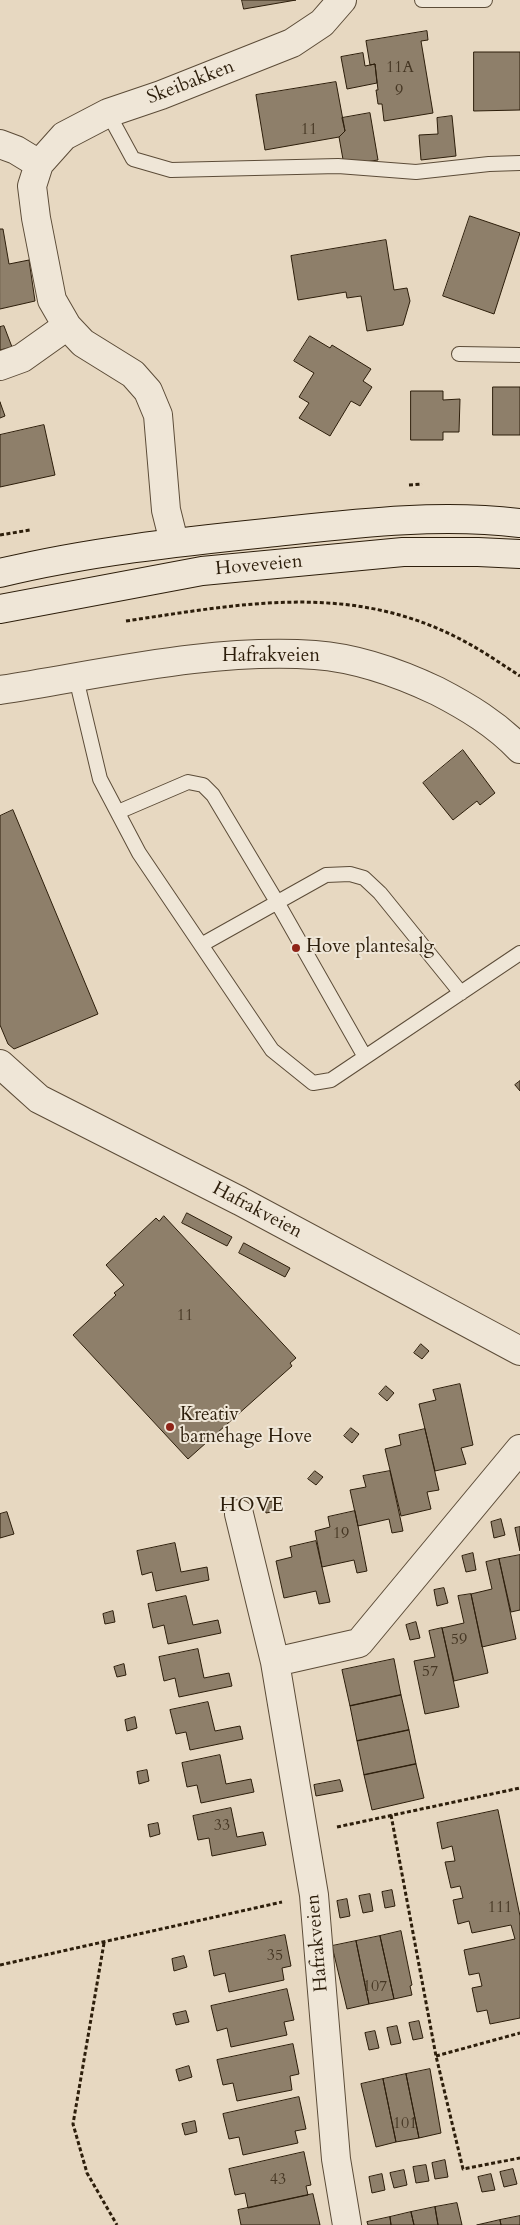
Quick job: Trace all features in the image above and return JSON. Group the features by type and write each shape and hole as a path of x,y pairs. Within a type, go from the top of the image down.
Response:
{"street":[{"name":"Skeibakken","path":"174,542 166,510 158,415 148,391 133,374 83,343 67,326 52,300 36,218 32,186 39,164 64,136 108,113 161,95 292,43 322,23 342,0"},
{"path":"0,144 16,150 39,164"},
{"path":"0,366 22,358 67,326"},
{"name":"Hoveveien","path":"0,573 174,542 380,520 481,519 520,523"},
{"name":"Hoveveien","path":"0,608 202,571 403,552 520,554"},
{"name":"Hafrakveien","path":"0,690 193,658 315,655 362,663 414,680 464,705 503,732 520,749"},
{"name":"Hafrakveien","path":"0,1064 39,1099 240,1201 520,1350"},
{"path":"275,1662 359,1643 520,1449"},
{"name":"Hafrakveien","path":"238,1514 275,1662 314,1895 336,2159 347,2225"}],"lane":[{"path":"422,0 486,0"},
{"path":"108,113 133,159 171,170 338,166 416,172 489,164 520,163"},
{"path":"459,354 520,355"},
{"path":"76,678 100,779 139,853 272,1050 301,1076 313,1083 331,1080 520,954"},
{"path":"118,812 188,782 203,785 213,795 277,902 365,1057"},
{"path":"201,945 326,875 350,874 364,878 380,893 461,993"}],"path":[{"path":"304,1834 520,1788"},
{"path":"391,1815 436,2056 463,2169 520,2158"},
{"path":"0,1965 314,1895"},
{"path":"104,1943 74,2124 87,2173 117,2225"},
{"path":"436,2056 520,2032"}],"building":[{"path":"242,0 296,0 244,9"},
{"path":"427,31 428,40 421,41 433,113 384,121 382,104 378,104 375,64 370,65 366,41"},
{"path":"474,52 520,52 520,110 474,111"},
{"path":"363,53 365,66 375,64 377,83 347,89 341,57"},
{"path":"336,82 345,131 339,137 265,150 256,95"},
{"path":"370,113 378,160 344,165 339,137 345,131 342,118"},
{"path":"452,116 456,156 421,160 419,135 438,134 437,118"},
{"path":"470,216 520,233 494,314 443,296"},
{"path":"0,229 3,229 9,264 29,260 35,301 0,309"},
{"path":"386,240 394,290 407,288 410,301 403,325 367,331 361,296 347,298 346,292 298,300 291,256"},
{"path":"4,326 12,347 0,350 0,327"},
{"path":"310,336 330,348 332,345 371,369 363,381 372,387 360,406 351,401 330,436 299,418 309,403 299,397 314,373 294,361"},
{"path":"493,387 520,387 520,435 493,435"},
{"path":"411,391 443,391 443,400 460,399 459,432 443,432 443,440 411,440"},
{"path":"0,402 5,416 0,418"},
{"path":"44,425 55,475 0,487 0,435"},
{"path":"463,750 495,793 480,805 477,801 453,820 423,783"},
{"path":"13,810 98,1014 14,1049 8,1044 0,1025 0,816"},
{"path":"520,1081 520,1091 515,1085"},
{"path":"187,1213 232,1237 227,1246 182,1223"},
{"path":"164,1216 296,1358 290,1363 292,1366 188,1459 73,1335 116,1295 114,1293 124,1285 106,1265 156,1218 159,1221"},
{"path":"244,1243 290,1268 285,1277 239,1253"},
{"path":"421,1344 429,1351 422,1359 414,1353"},
{"path":"460,1384 473,1445 461,1448 466,1464 435,1471 419,1404 436,1400 433,1390"},
{"path":"386,1386 394,1393 387,1401 379,1394"},
{"path":"351,1428 359,1434 352,1443 344,1436"},
{"path":"425,1429 439,1490 427,1492 431,1509 401,1516 385,1449 401,1445 399,1435"},
{"path":"315,1471 323,1477 316,1485 308,1479"},
{"path":"390,1471 403,1531 392,1533 389,1519 358,1526 350,1490 366,1487 363,1476"},
{"path":"275,1501 277,1511 266,1513 264,1503"},
{"path":"355,1511 367,1571 357,1573 354,1560 322,1567 315,1531 330,1527 328,1517"},
{"path":"7,1512 14,1534 0,1538 0,1514"},
{"path":"501,1519 505,1535 494,1538 491,1522"},
{"path":"520,1527 520,1551 515,1528"},
{"path":"316,1541 330,1602 319,1604 316,1591 284,1598 276,1561 292,1557 290,1547"},
{"path":"175,1543 181,1572 207,1567 209,1580 156,1591 152,1572 142,1575 137,1551"},
{"path":"473,1553 476,1570 466,1572 462,1556"},
{"path":"520,1555 520,1610 511,1612 499,1559"},
{"path":"499,1559 516,1639 482,1647 471,1594 492,1589 486,1562"},
{"path":"444,1588 448,1603 437,1606 434,1590"},
{"path":"471,1594 488,1673 454,1681 442,1628 464,1623 458,1596"},
{"path":"186,1596 193,1625 218,1620 221,1633 168,1644 164,1625 153,1628 148,1604"},
{"path":"113,1611 115,1622 105,1624 103,1614"},
{"path":"416,1622 420,1638 410,1640 406,1625"},
{"path":"442,1628 459,1707 425,1714 414,1661 435,1657 429,1631"},
{"path":"198,1649 204,1678 229,1673 232,1686 179,1697 175,1678 164,1681 159,1657"},
{"path":"394,1659 401,1695 350,1706 342,1670"},
{"path":"124,1664 126,1675 117,1677 114,1667"},
{"path":"401,1695 409,1730 357,1741 350,1706"},
{"path":"208,1702 215,1731 240,1726 243,1739 190,1750 186,1732 176,1734 170,1710"},
{"path":"135,1717 137,1728 127,1731 125,1720"},
{"path":"409,1730 416,1764 364,1775 357,1741"},
{"path":"220,1755 226,1784 251,1779 254,1792 201,1803 197,1785 187,1787 182,1763"},
{"path":"416,1764 424,1798 372,1810 364,1775"},
{"path":"147,1770 149,1781 139,1784 137,1772"},
{"path":"340,1780 343,1791 316,1796 314,1785"},
{"path":"231,1808 237,1837 263,1832 266,1845 212,1856 209,1838 198,1840 193,1816"},
{"path":"498,1810 520,1916 520,2018 490,2024 487,2010 477,2012 472,1988 482,1986 479,1973 469,1975 464,1950 515,1939 511,1925 472,1933 469,1921 458,1924 453,1900 463,1898 460,1886 451,1888 445,1862 455,1861 452,1846 442,1849 437,1823"},
{"path":"158,1823 160,1834 150,1837 148,1825"},
{"path":"392,1890 395,1906 385,1908 382,1892"},
{"path":"370,1894 373,1911 363,1913 359,1896"},
{"path":"347,1899 350,1916 340,1918 337,1901"},
{"path":"401,1931 412,1985 410,1986 412,1995 394,1999 380,1936"},
{"path":"285,1935 291,1966 282,1968 284,1980 229,1992 225,1973 214,1976 209,1951"},
{"path":"380,1936 394,1999 369,2004 356,1941"},
{"path":"356,1941 369,2004 347,2009 332,1946"},
{"path":"184,1956 187,1967 174,1971 172,1959"},
{"path":"287,1989 294,2020 284,2022 287,2035 231,2047 227,2028 217,2031 211,2006"},
{"path":"186,2011 189,2022 176,2025 173,2014"},
{"path":"419,2021 423,2038 413,2040 409,2023"},
{"path":"397,2026 401,2043 391,2045 387,2028"},
{"path":"375,2031 379,2048 369,2050 365,2033"},
{"path":"293,2044 299,2074 290,2076 292,2090 237,2101 233,2083 223,2085 217,2060"},
{"path":"189,2066 192,2077 179,2081 176,2070"},
{"path":"430,2069 441,2133 419,2138 406,2074"},
{"path":"406,2074 419,2138 396,2142 383,2079"},
{"path":"383,2079 396,2142 376,2147 361,2084"},
{"path":"299,2097 306,2129 295,2131 298,2143 243,2155 239,2137 229,2139 223,2114"},
{"path":"195,2121 197,2132 185,2135 182,2124"},
{"path":"304,2152 311,2185 306,2186 308,2195 248,2208 245,2193 235,2195 229,2169"},
{"path":"445,2160 448,2177 435,2179 432,2163"},
{"path":"426,2165 429,2181 416,2183 413,2167"},
{"path":"513,2169 517,2184 504,2187 500,2172"},
{"path":"404,2170 407,2185 394,2188 390,2173"},
{"path":"382,2174 385,2190 372,2193 369,2177"},
{"path":"491,2174 495,2190 482,2192 478,2177"},
{"path":"313,2194 320,2225 241,2225 238,2210"},
{"path":"457,2203 462,2225 438,2225 435,2207"},
{"path":"435,2207 438,2225 414,2225 411,2212"},
{"path":"411,2212 414,2225 391,2225 390,2217"},
{"path":"520,2216 520,2225 501,2225 500,2220"},
{"path":"390,2217 391,2225 368,2225 367,2222"},
{"path":"500,2220 501,2225 477,2225"}],"place":[{"name":"Hove plantesalg","path":"296,948"},
{"name":"Kreativ barnehage Hove","path":"170,1427"}],"district":[{"name":"HOVE","path":"252,1506"}]}
